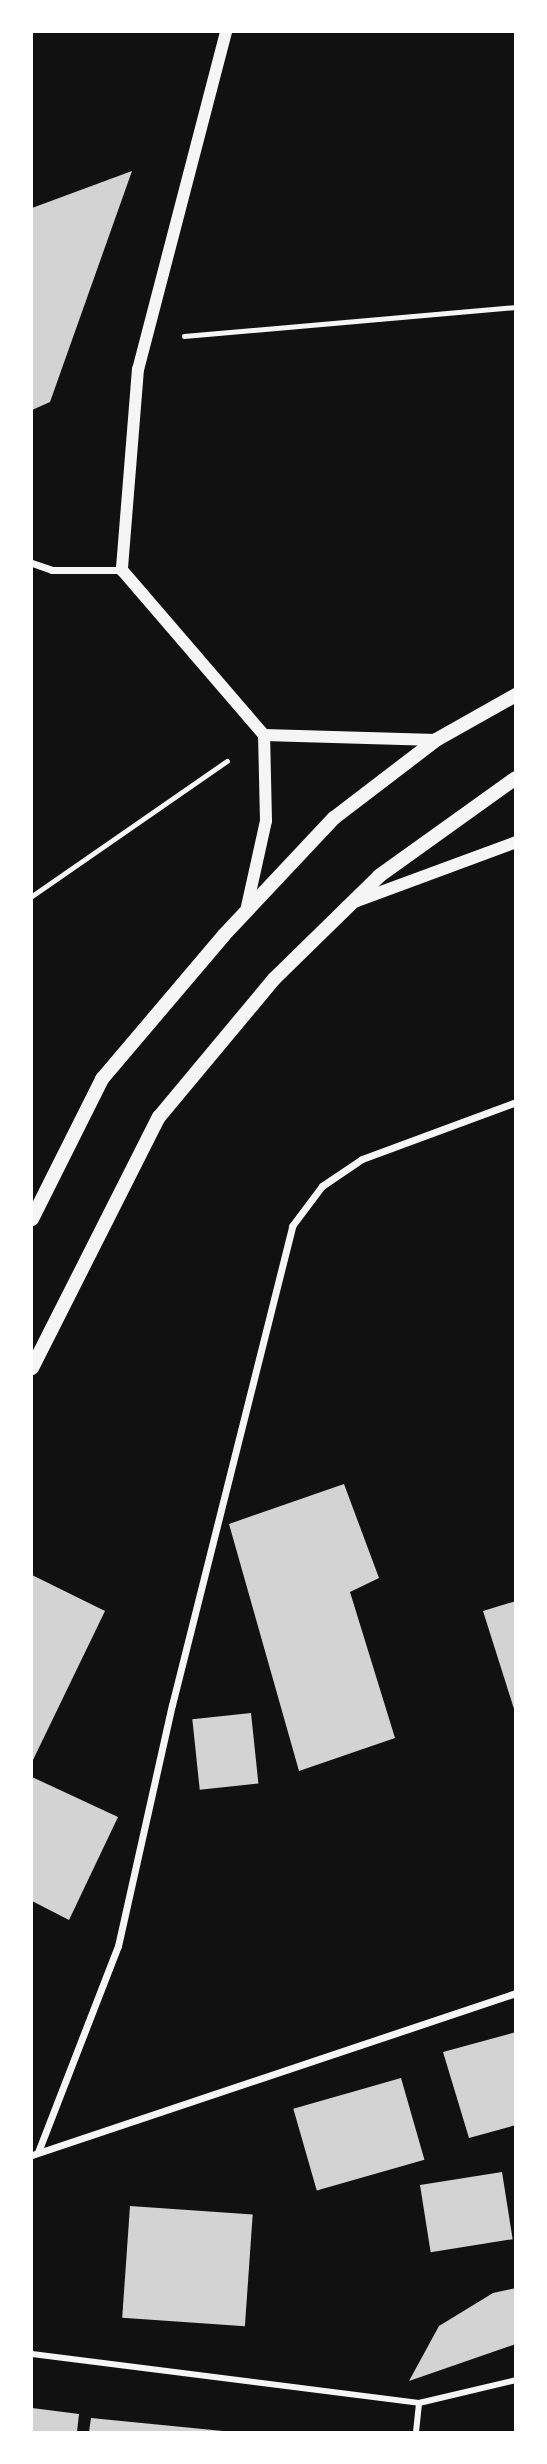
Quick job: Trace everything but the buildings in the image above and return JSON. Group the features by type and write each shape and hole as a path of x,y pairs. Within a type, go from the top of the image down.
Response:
{"main road":[{"path":"32,1219 102,1079 246,911 334,818 436,740 516,695"},
{"path":"32,1368 159,1117 274,979 379,876 516,778"}],"street":[{"path":"226,32 145,336 130,438 122,570 264,735 266,821 246,911"},
{"path":"32,564 52,570 122,570"},
{"path":"264,735 436,740"},
{"path":"351,903 516,842"},
{"path":"35,2153 118,1946 172,1705 292,1226 322,1186 362,1159 516,1102"},
{"path":"35,2153 516,1993"},
{"path":"32,2354 419,2403 516,2380"},
{"path":"416,2432 419,2403"}],"path":[{"path":"145,336 221,336 516,307"},
{"path":"32,896 264,735"}]}
